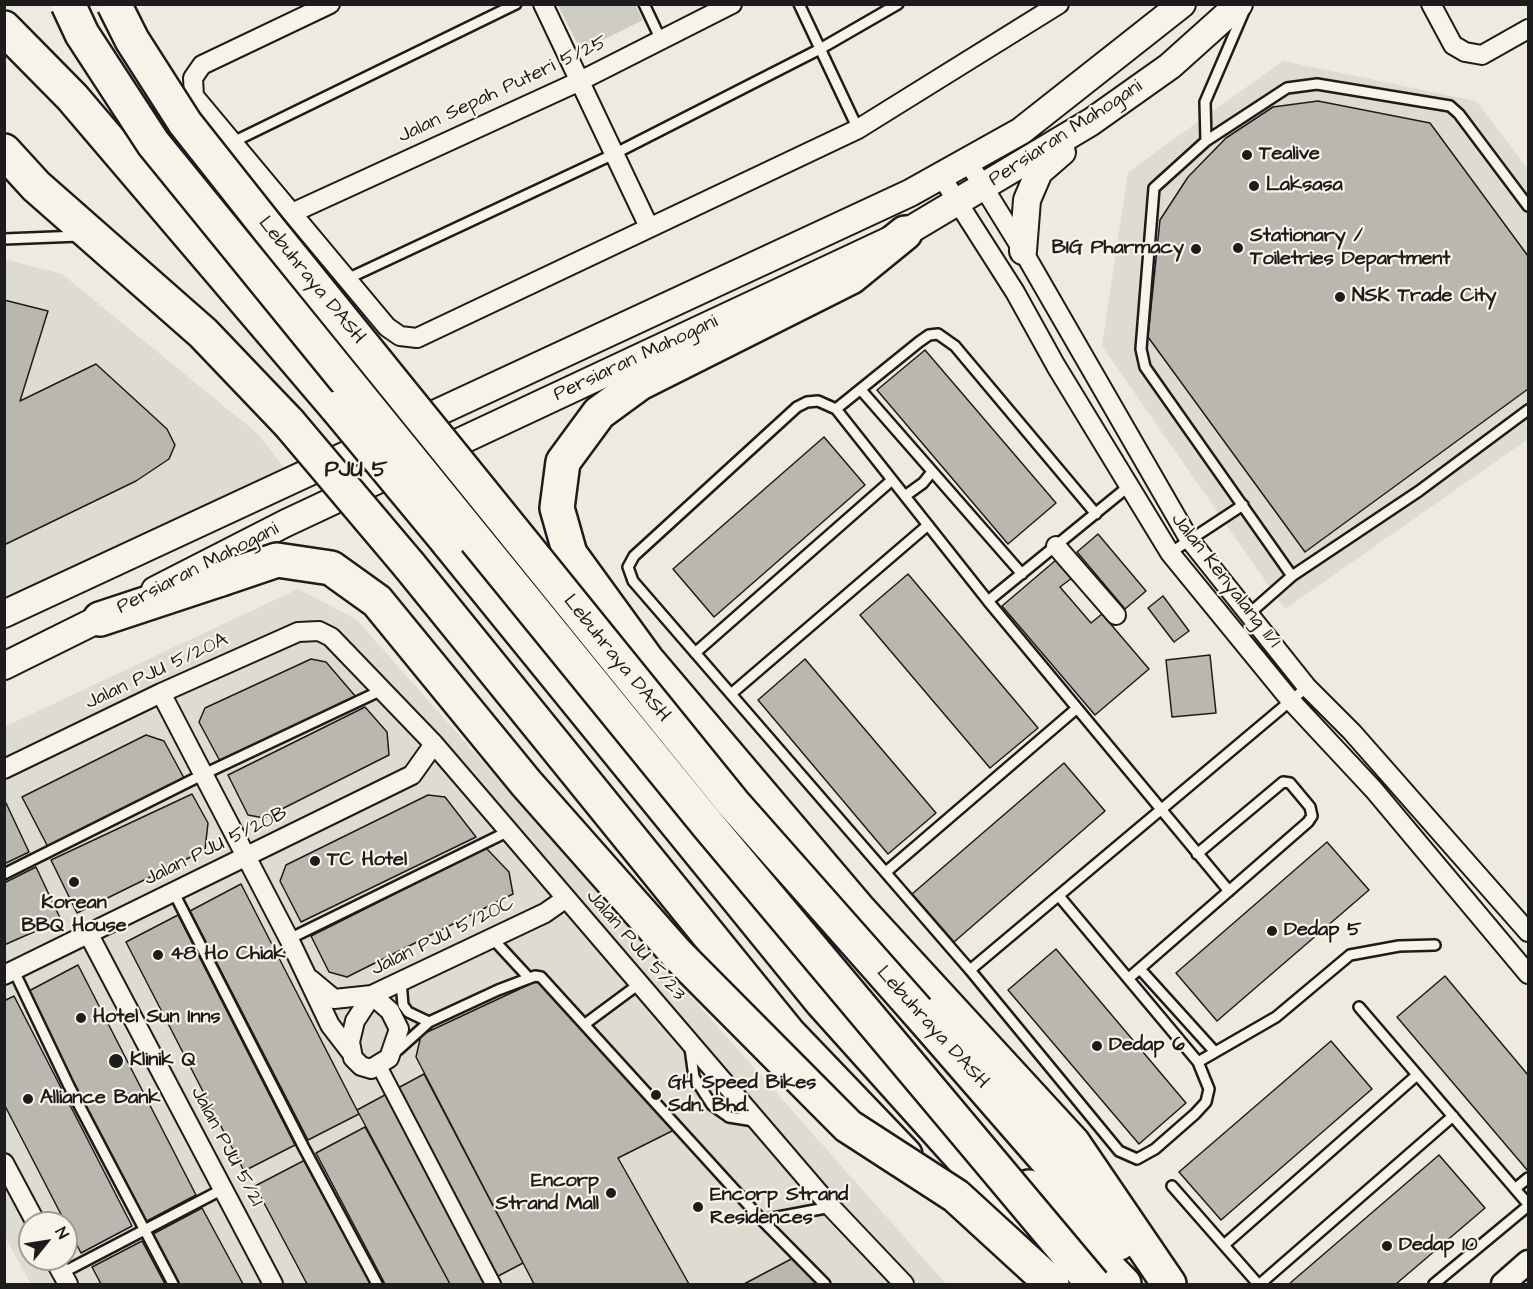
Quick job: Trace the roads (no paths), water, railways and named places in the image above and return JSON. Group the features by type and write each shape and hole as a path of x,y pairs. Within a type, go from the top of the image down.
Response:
{"highway":[{"name":"Lebuhraya DASH","path":"68,4 82,34 153,143 708,825 1093,1284"},
{"name":"Lebuhraya DASH","path":"114,4 132,40 184,123 733,803 1155,1284"},
{"path":"4,28 72,97 337,408 822,1002 1077,1284"},
{"path":"4,151 36,186 203,333 289,423 409,565 789,1034 1028,1284"},
{"path":"905,232 850,277 640,383 598,413 563,462 557,508 570,554 647,660 844,892 1073,1143 1169,1284"},
{"path":"100,619 277,560 331,568 377,601 526,783 677,954 848,1125 956,1196 1052,1284"},
{"path":"822,1002 857,1019 892,1046 1124,1284"}],"main road":[{"name":"Persiaran Mahogani","path":"4,614 910,193 1021,130 1182,4"},
{"name":"Persiaran Mahogani","path":"4,666 286,523 905,232 1091,122 1170,66 1239,4"},
{"path":"1023,251 1027,200 1039,172 1091,122"}],"street":[{"path":"330,4 202,65 193,78 194,96 387,327 400,336 417,338 858,129 1059,4"},
{"path":"543,4 649,227"},
{"name":"Jalan Sepah Puteri 5/25","path":"292,213 580,81 732,4"},
{"path":"1431,4 1453,45 1465,52 1482,55 1528,29"},
{"name":"Jalan Kenyalang 11/1","path":"968,162 1023,251 1189,539 1307,687 1352,732 1528,932"},
{"name":"Jalan Kenyalang 11/1","path":"941,176 1015,292 1056,366 1170,553 1291,701 1374,790 1528,974"},
{"path":"1056,546 1116,615"},
{"name":"Jalan PJU 5/20A","path":"4,769 161,693 298,632 319,631 331,637"},
{"name":"Jalan PJU 5/23","path":"331,637 434,744 756,1121 831,1207 904,1284"},
{"path":"161,693 289,939 330,1025 360,1066 371,1069 384,1062 399,1029 398,1024 390,1011 372,995 355,1021 351,1033 350,1051"},
{"name":"Jalan PJU 5/20B","path":"9,973 412,775 434,744"},
{"name":"Jalan PJU 5/20C","path":"307,976 334,999 372,995 545,913 565,899"},
{"name":"Jalan PJU 5/21","path":"89,935 273,1284"},
{"path":"384,1062 493,1284"},
{"path":"4,1163 30,1211"},
{"path":"1503,1284 1527,1266"}],"lane":[{"path":"233,142 516,4"},
{"path":"644,4 661,40"},
{"path":"799,4 858,129"},
{"path":"347,279 614,154 820,50 898,4"},
{"path":"1206,141 1205,102 1248,4"},
{"path":"1292,576 1142,359 1154,188 1206,141 1287,88 1317,84 1450,106 1459,114 1528,206"},
{"path":"4,239 93,236"},
{"path":"836,409 929,335 938,334 946,338 1096,514"},
{"path":"861,390 1022,574"},
{"path":"1059,896 1198,1062 1209,1089 1206,1102 1147,1155 1137,1159 1119,1151 970,970 633,581 628,567 634,556 797,407 807,402 818,401 836,409 988,602 1229,891"},
{"path":"1250,613 1292,576 1419,491 1528,410"},
{"path":"905,496 923,483 931,472"},
{"path":"695,653 892,480"},
{"path":"988,602 1129,486"},
{"path":"1170,553 1243,505"},
{"path":"730,694 928,525"},
{"path":"970,970 1161,812 1307,687"},
{"path":"4,874 204,774 381,690"},
{"path":"886,872 1076,709"},
{"path":"1129,978 1308,822 1312,816 1310,807 1290,783 1283,782 1197,854"},
{"path":"289,939 509,831"},
{"path":"174,893 377,1284"},
{"path":"492,938 529,978"},
{"path":"1198,1062 1276,1017 1350,955 1399,946 1435,945"},
{"path":"1140,969 1215,1052"},
{"path":"9,973 173,1284"},
{"path":"384,1062 429,1022 529,978 541,977 762,1220 825,1284"},
{"path":"401,982 403,1005 408,1012 429,1022"},
{"path":"585,1024 639,984"},
{"path":"1359,1007 1516,1188 1528,1205 1434,1284"},
{"path":"1224,1245 1417,1075"},
{"path":"1172,1186 1259,1284 1453,1116"},
{"path":"1516,1188 1528,1178"},
{"path":"61,1272 223,1189"},
{"path":"762,1220 831,1207"}],"place":[{"name":"Tealive","path":"1247,155"},
{"name":"Laksasa","path":"1254,186"},
{"name":"Stationary / Toiletries Department","path":"1238,248"},
{"name":"BIG Pharmacy","path":"1196,249"},
{"name":"NSK Trade City","path":"1340,297"},
{"name":"TC Hotel","path":"315,861"},
{"name":"Korean BBQ House","path":"74,882"},
{"name":"Dedap 5","path":"1272,931"},
{"name":"48 Ho Chiak","path":"158,955"},
{"name":"Hotel Sun Inns","path":"81,1018"},
{"name":"Dedap 6","path":"1097,1046"},
{"name":"Klinik Q","path":"116,1061"},
{"name":"GH Speed Bikes Sdn. Bhd.","path":"656,1095"},
{"name":"Alliance Bank","path":"28,1099"},
{"name":"Encorp Strand Mall","path":"611,1193"},
{"name":"Encorp Strand Residences","path":"698,1207"},
{"name":"Dedap 10","path":"1387,1246"}],"district":[{"name":"PJU 5","path":"356,471"}]}
